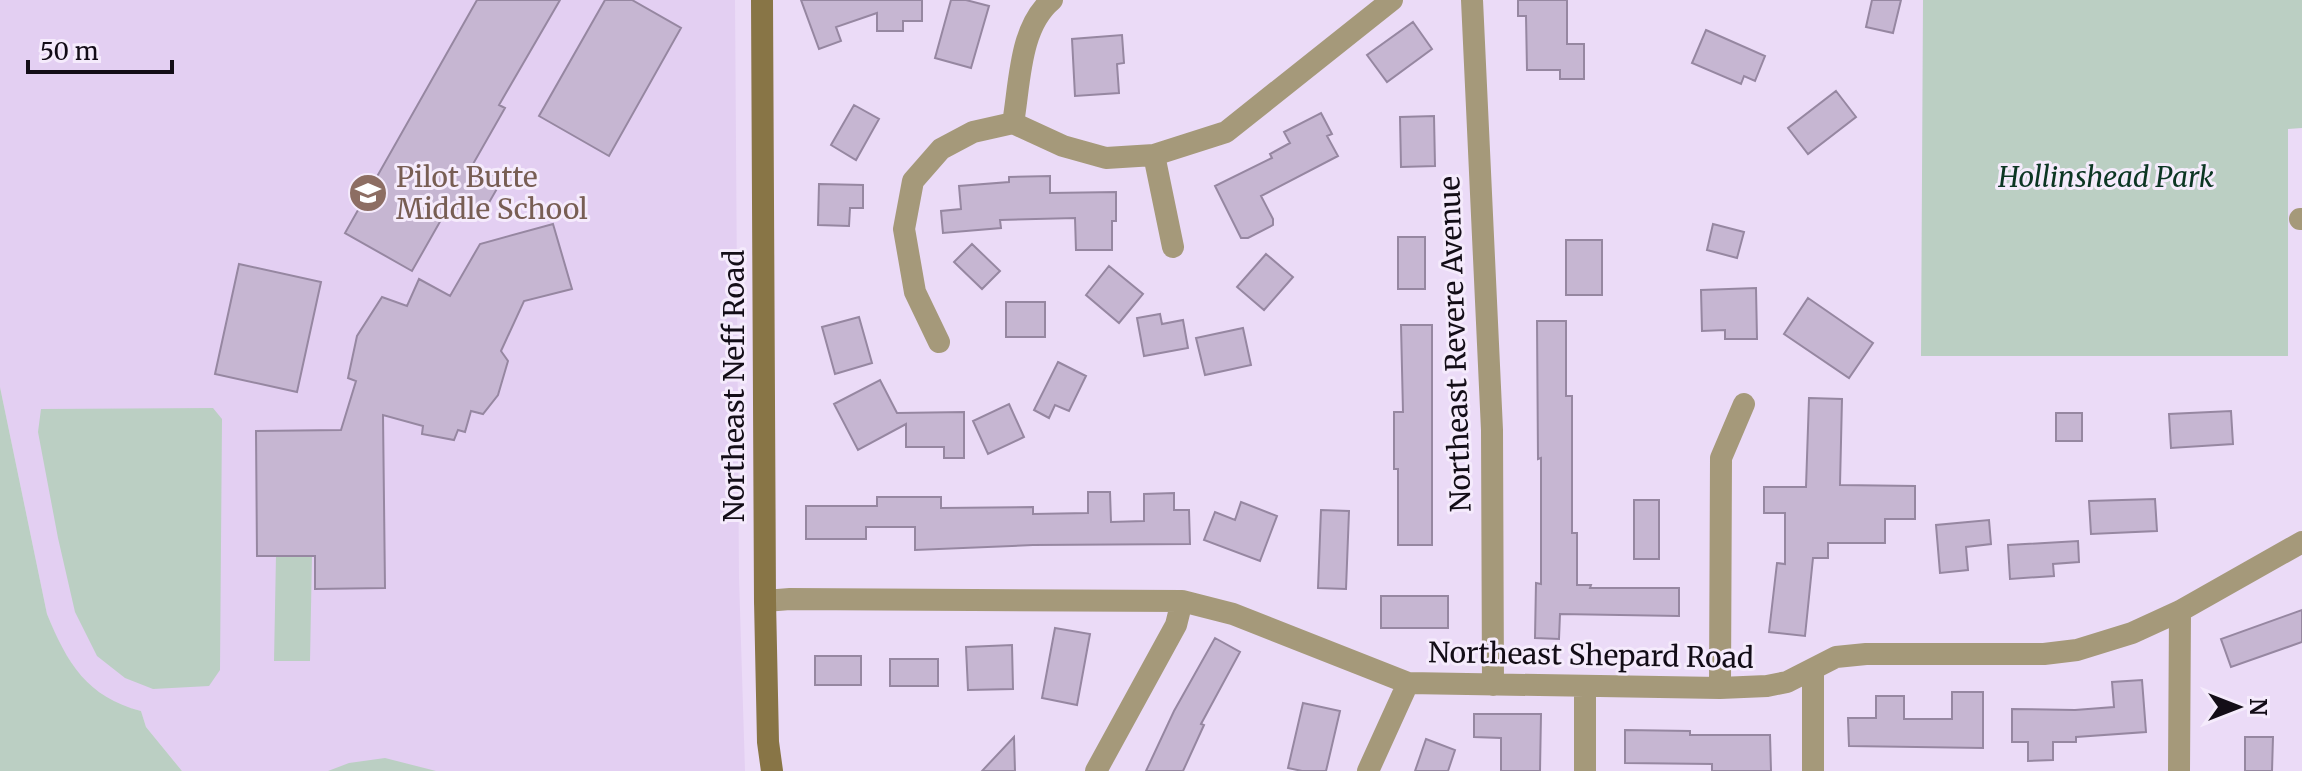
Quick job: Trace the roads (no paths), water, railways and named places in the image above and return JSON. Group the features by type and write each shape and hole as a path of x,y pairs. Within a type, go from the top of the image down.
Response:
{"main road":[{"name":"Northeast Neff Road","path":"762,0 765,601 768,742 772,771"}],"street":[{"path":"1013,123 1028,35 1044,6 1052,0"},
{"path":"939,342 915,292 904,229 913,181 941,149 973,132 1013,123 1063,146 1106,158 1154,155 1226,132 1392,0"},
{"name":"Northeast Revere Avenue","path":"1472,0 1492,430 1493,685"},
{"path":"1154,155 1173,247"},
{"path":"1720,688 1721,458 1744,404"},
{"name":"Northeast Shepard Road","path":"765,601 1182,601 1233,614 1408,683 1720,688 1787,682 1836,657 1866,654 2044,654 2077,650 2132,633 2180,611 2302,542"},
{"path":"1096,771 1176,625 1182,601"},
{"path":"2179,771 2180,611"},
{"path":"1813,669 1813,771"},
{"path":"1368,771 1408,683"},
{"path":"1585,686 1585,771"}],"place":[{"name":"Pilot Butte Middle School","path":"368,193"}],"park label":[{"name":"Hollinshead Park","path":"2106,177"}]}
